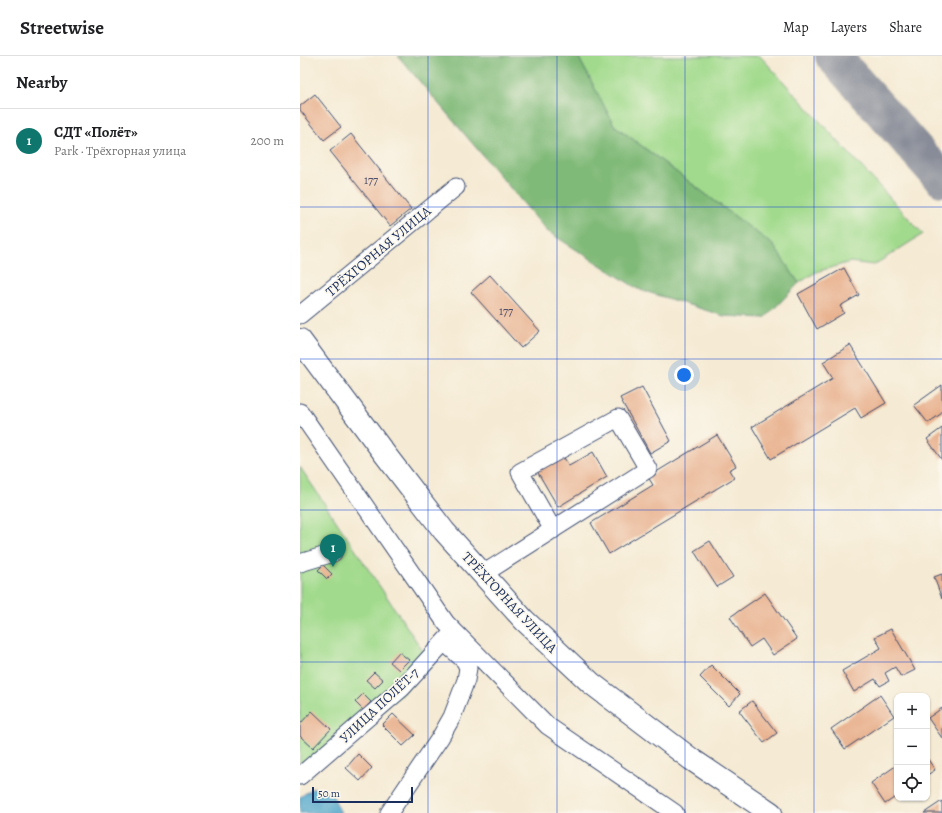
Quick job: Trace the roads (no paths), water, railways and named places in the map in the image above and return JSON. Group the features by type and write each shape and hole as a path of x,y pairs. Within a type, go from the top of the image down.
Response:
{"highway":[{"name":"ТРЁХГОРНАЯ УЛИЦА","path":"300,340 444,531 524,620 591,683 691,759 771,813"}],"street":[{"name":"ТРЁХГОРНАЯ УЛИЦА","path":"300,315 456,187"},
{"path":"300,412 446,623 449,636 468,668 466,680 452,717 440,738 389,813"},
{"path":"483,574 553,530 648,469 618,418 520,472 553,530"},
{"path":"300,563 333,553"},
{"path":"449,636 548,726 675,813"},
{"name":"УЛИЦА ПОЛЁТ-7","path":"300,776 402,688 449,636"}],"water":[{"path":"313,788 332,794 341,813 300,813 300,797"}],"place":[{"name":"СДТ «Полёт»","path":"333,567"}]}
